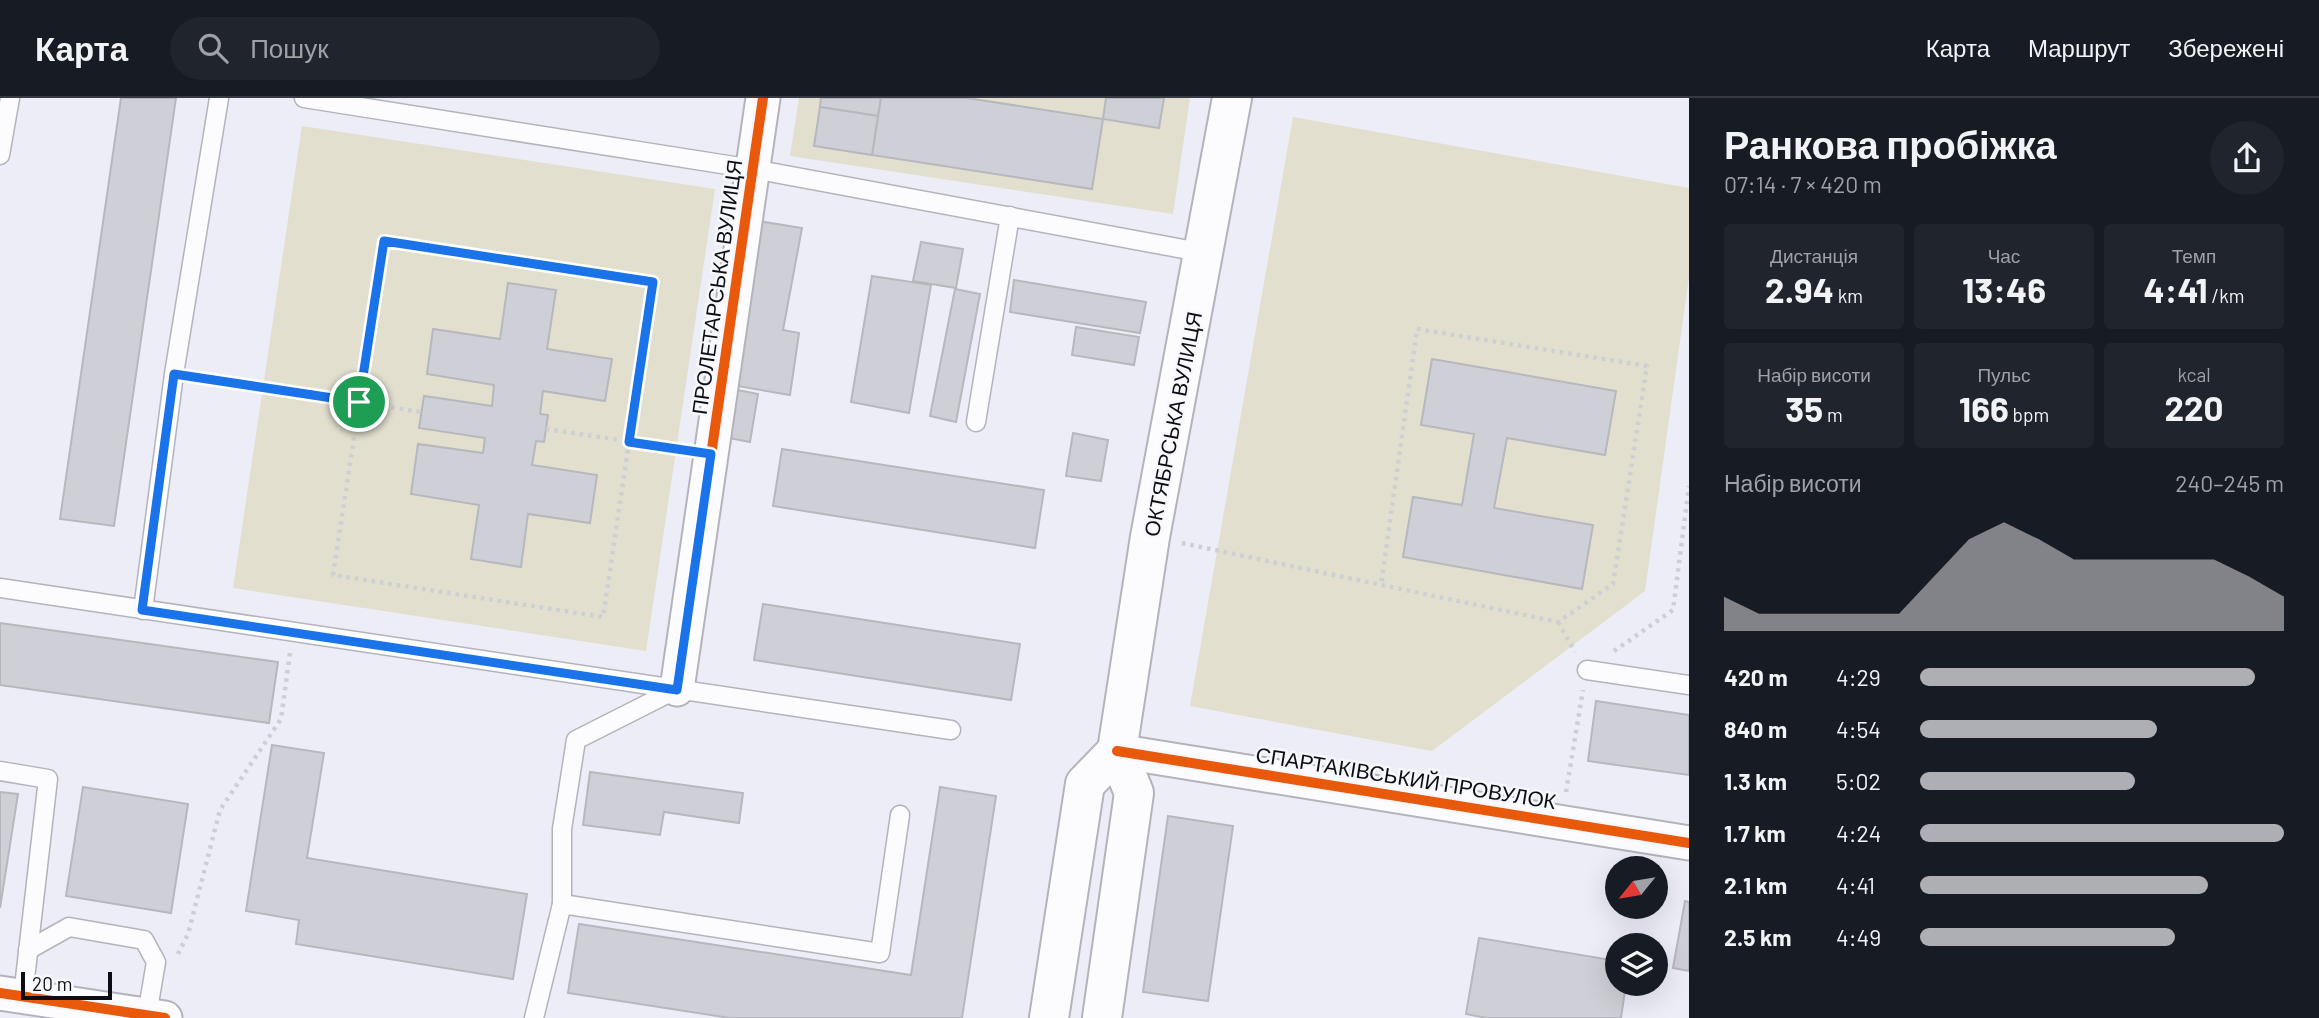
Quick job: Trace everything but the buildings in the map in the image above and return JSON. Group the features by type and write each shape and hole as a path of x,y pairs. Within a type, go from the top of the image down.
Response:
{"main road":[{"name":"ОКТЯБРСЬКА ВУЛИЦЯ","path":"1117,751 1150,537 1232,98"},
{"path":"1049,1018 1086,784 1117,751 1134,793 1102,1018"}],"street":[{"name":"ПРОЛЕТАРСЬКА ВУЛИЦЯ","path":"677,690 763,98"},
{"name":"СПАРТАКІВСЬКИЙ ПРОВУЛОК","path":"1117,751 1689,843"},
{"path":"11,995 156,1017"}],"lane":[{"path":"0,155 10,98"},
{"path":"142,610 174,374 219,98"},
{"path":"304,98 753,169 1205,253"},
{"path":"976,422 1010,216"},
{"path":"0,589 951,730"},
{"path":"1587,670 1689,685"},
{"path":"534,1018 562,904 562,829 576,740 677,690"},
{"path":"0,771 48,779 28,950 11,995"},
{"path":"562,904 880,953 900,815"},
{"path":"28,950 69,928 144,940 156,962 156,1017"}],"path":[{"path":"384,241 653,282 629,442 603,617 333,575 384,241"},
{"path":"1150,537 1558,622 1613,584 1647,366 1416,329 1381,585"},
{"path":"174,374 422,412"},
{"path":"546,429 711,454"},
{"path":"1558,622 1587,670"},
{"path":"176,957 188,934 220,810 281,719 292,632"}],"shaded area":[{"path":"799,98 1190,98 1173,214 790,156"},
{"path":"1293,117 1689,188 1689,277 1645,591 1432,751 1190,706"},
{"path":"302,126 715,189 646,651 233,588"}],"cycle path":[{"path":"677,689 763,98"},
{"path":"1117,751 1689,843"},
{"path":"0,993 165,1018"}],"route":[{"path":"384,241 653,282 629,442 711,454 677,690 142,610 174,374 359,402 384,241"}]}
